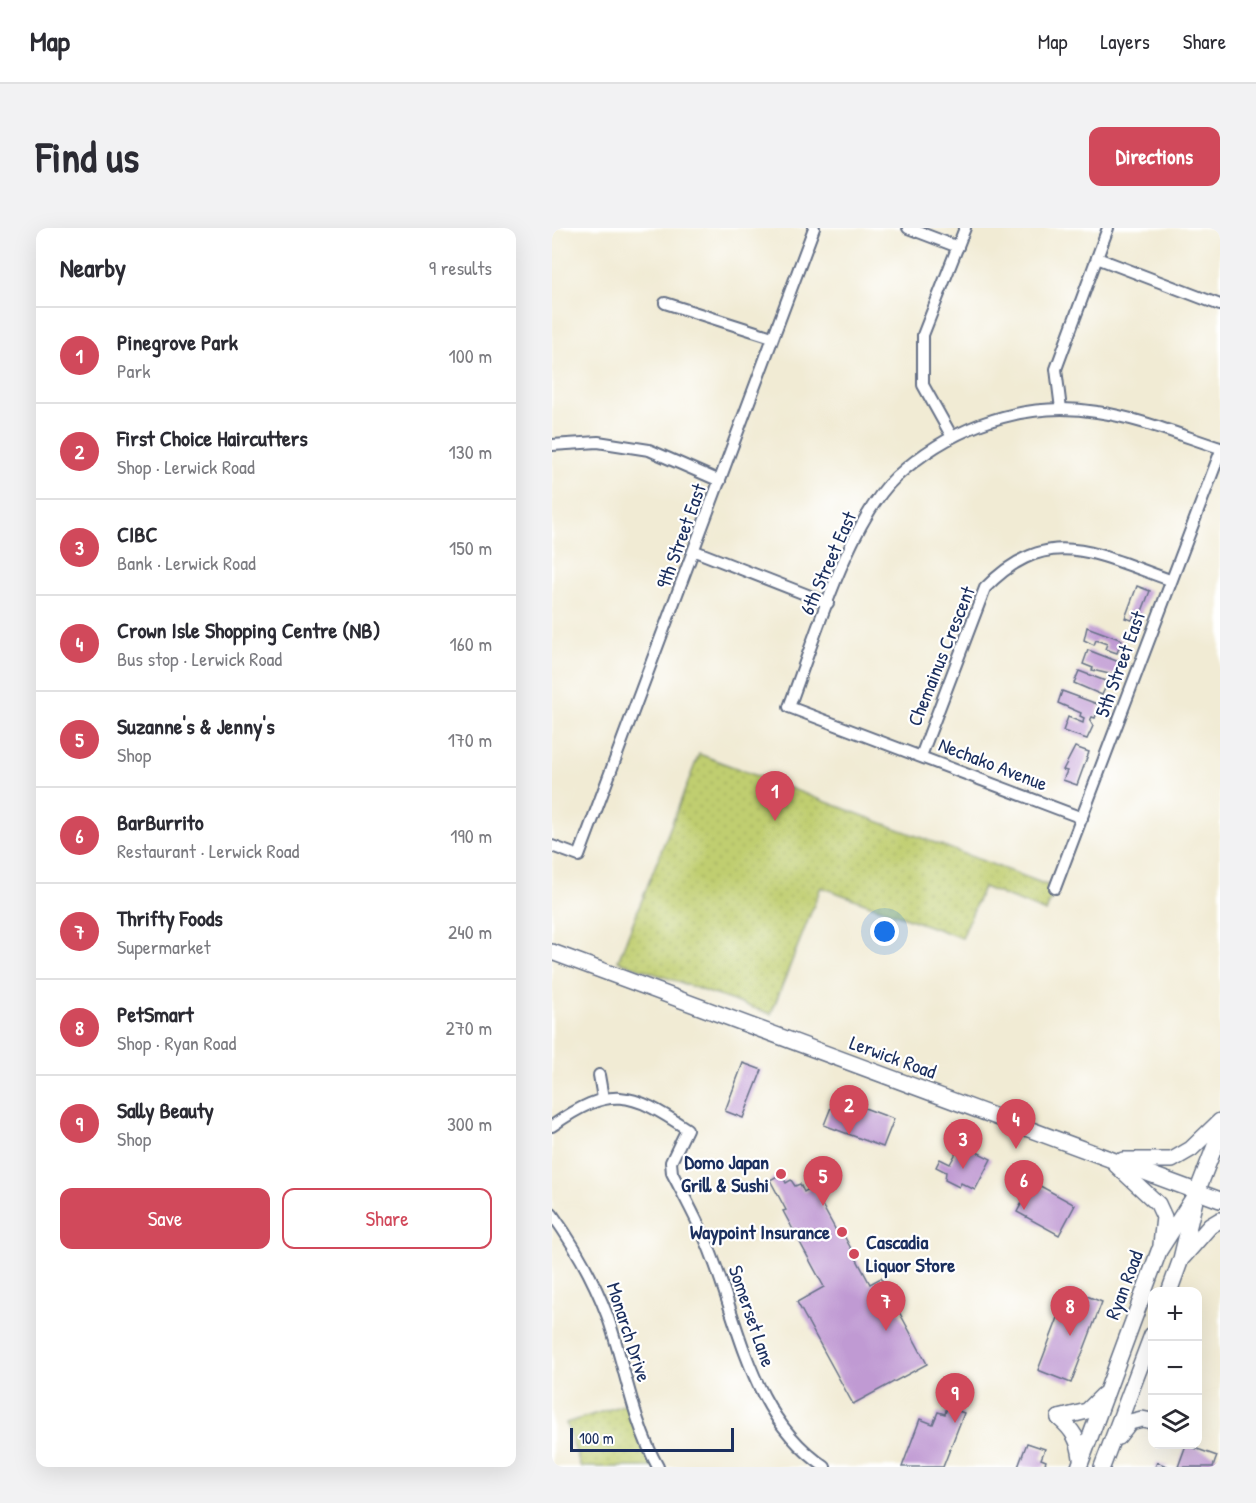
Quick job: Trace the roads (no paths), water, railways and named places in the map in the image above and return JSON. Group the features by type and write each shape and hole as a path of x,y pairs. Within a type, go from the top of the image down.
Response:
{"main road":[{"name":"Lerwick Road","path":"552,952 1220,1200"},
{"path":"1111,1160 1172,1160 1191,1149 1220,1121"},
{"name":"Ryan Road","path":"1171,1287 1181,1259 1197,1192 1220,1133"},
{"path":"1111,1160 1158,1204 1164,1217 1159,1251"},
{"name":"Ryan Road","path":"1080,1463 1159,1251 1197,1192"},
{"path":"1181,1259 1210,1226 1220,1220"},
{"path":"1102,1467 1150,1341"},
{"path":"1140,1369 1134,1398 1137,1407 1148,1416"},
{"path":"1080,1463 1080,1445 1073,1430 1059,1418 1087,1411 1107,1390"},
{"path":"1108,1452 1130,1422 1148,1419"}],"street":[{"name":"9th Street East","path":"552,846 579,856 814,228"},
{"path":"908,228 958,247"},
{"path":"951,435 923,385 923,335 965,228"},
{"path":"1061,408 1056,369 1108,228"},
{"path":"1097,258 1220,305"},
{"path":"665,303 772,337"},
{"name":"6th Street East","path":"789,707 828,603 868,513 895,477 951,435 1005,416 1061,408 1118,415 1220,448"},
{"path":"552,445 598,442 649,450 720,481"},
{"name":"5th Street East","path":"1055,888 1220,453"},
{"name":"Chemainus Crescent","path":"921,756 985,588 1004,569 1023,558 1045,550 1069,549 1094,553 1170,580"},
{"path":"695,551 828,603"},
{"name":"Nechako Avenue","path":"789,707 1082,818"},
{"path":"552,1126 580,1106 603,1098 599,1075"},
{"name":"Somerset Lane","path":"603,1098 639,1100 687,1129 670,1162 672,1173 712,1255 752,1375 772,1415 795,1442 825,1467"},
{"name":"Monarch Drive","path":"552,1214 577,1248 595,1286 607,1316 639,1425 658,1467"}],"place":[{"name":"Pinegrove Park","path":"775,821"},
{"name":"First Choice Haircutters","path":"849,1135"},
{"name":"Crown Isle Shopping Centre (NB)","path":"1016,1149"},
{"name":"CIBC","path":"963,1169"},
{"name":"Domo Japan Grill & Sushi","path":"781,1174"},
{"name":"Suzanne's & Jenny's","path":"823,1206"},
{"name":"BarBurrito","path":"1024,1210"},
{"name":"Waypoint Insurance","path":"842,1232"},
{"name":"Cascadia Liquor Store","path":"854,1254"},
{"name":"Thrifty Foods","path":"886,1331"},
{"name":"PetSmart","path":"1070,1336"},
{"name":"Sally Beauty","path":"955,1423"}]}
